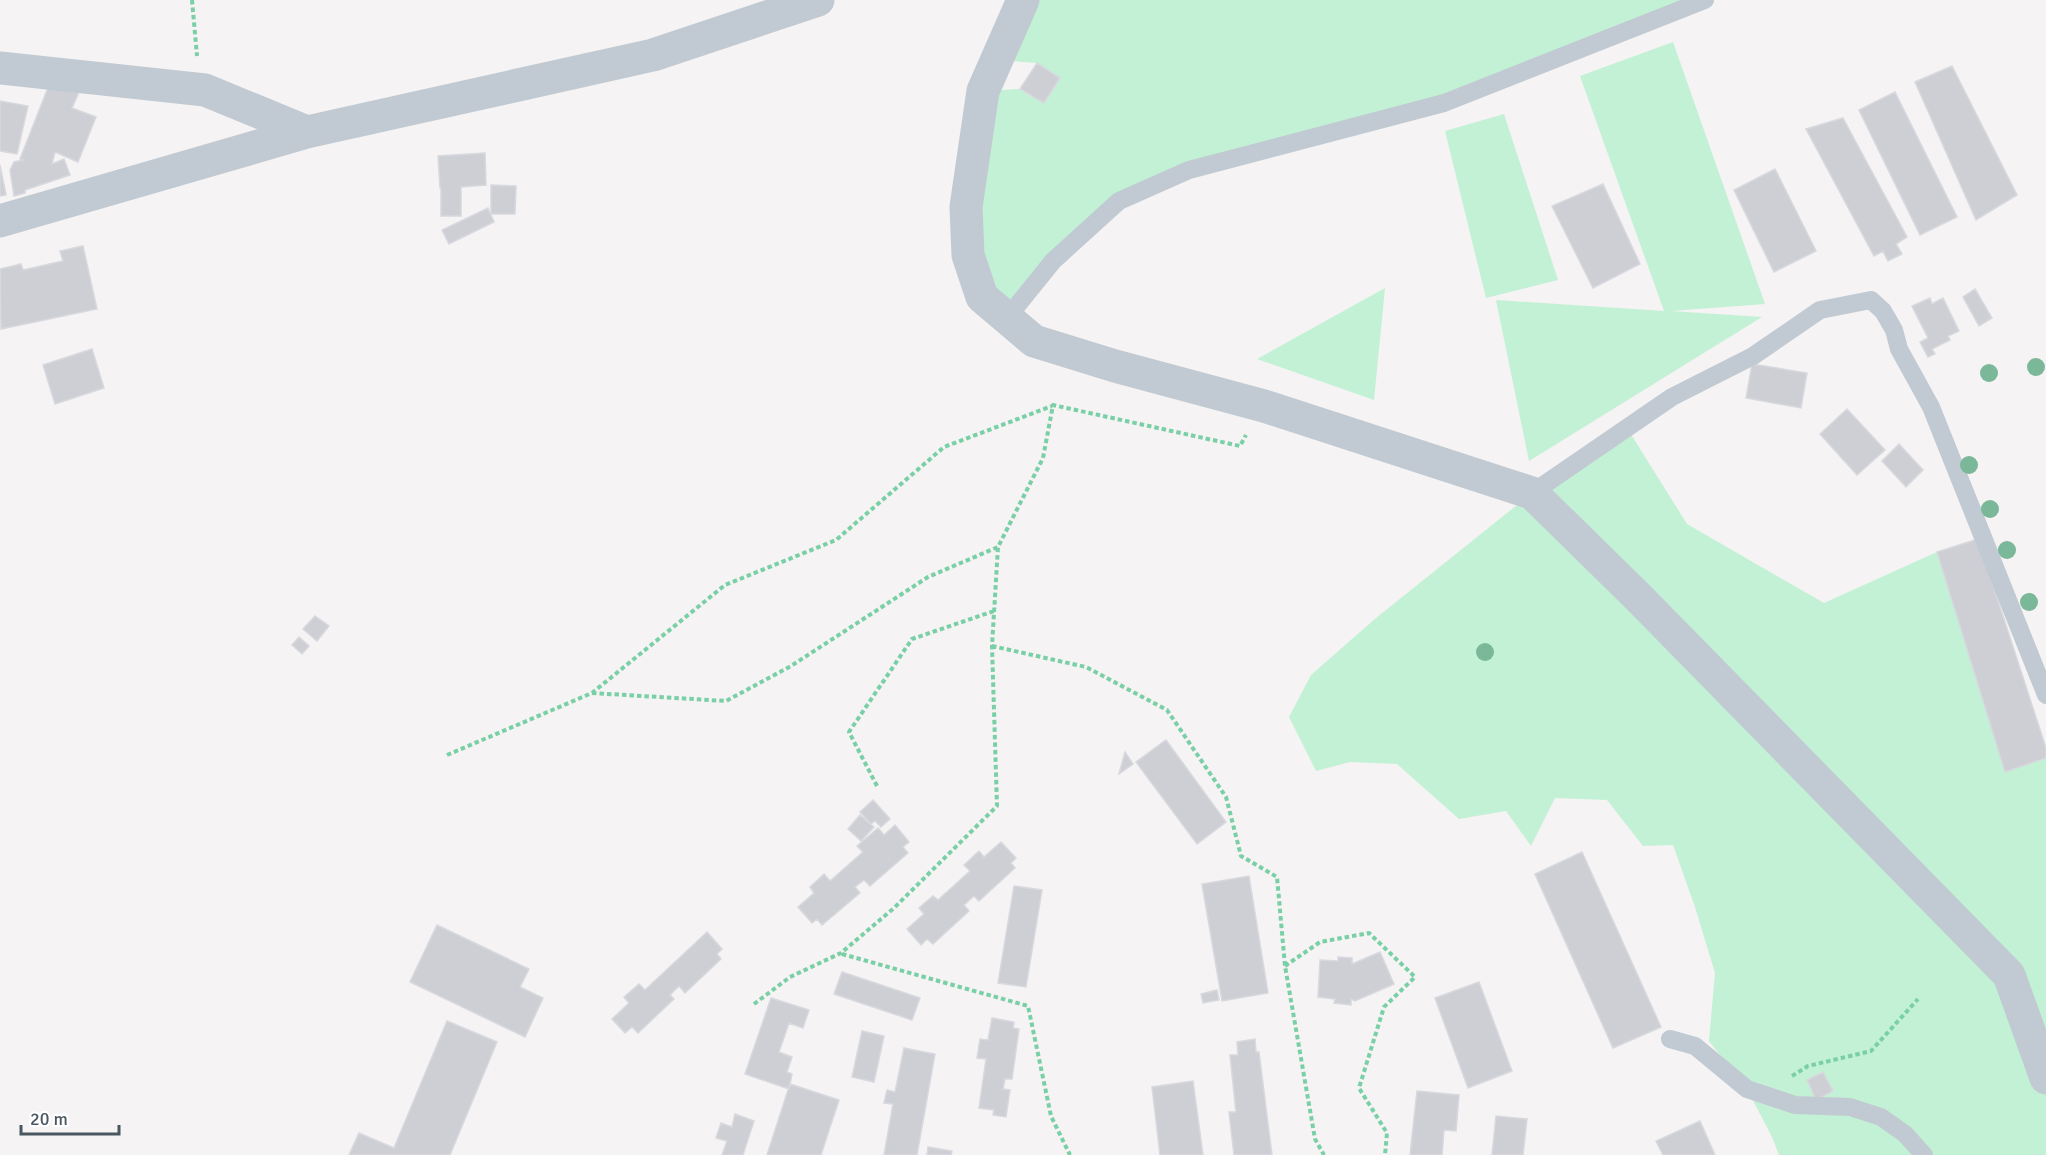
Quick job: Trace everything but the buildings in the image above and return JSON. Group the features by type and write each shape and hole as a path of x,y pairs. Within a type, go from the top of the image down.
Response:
{"street":[{"path":"0,221 308,132 653,55 818,0"},
{"path":"1023,0 983,91 966,207 968,255 982,297 1034,341 1115,366 1264,406 1532,493 1639,598 2009,975 2046,1078"},
{"path":"0,68 205,90 308,132"}],"lane":[{"path":"1007,318 1053,261 1119,201 1189,170 1444,103 1705,0"},
{"path":"1532,493 1672,397 1753,356 1820,310 1871,300 1883,311 1894,330 1899,349 1931,407 2046,695"},
{"path":"1670,1039 1695,1046 1747,1089 1763,1095 1796,1105 1850,1107 1881,1117 1905,1134 1924,1155"}],"path":[{"path":"192,0 198,69 205,90"},
{"path":"754,1004 790,977 841,953 894,908 997,806 992,646 998,547 1043,458 1053,405"},
{"path":"447,755 592,693 725,585 836,540 944,447 1053,405 1240,446 1264,406"},
{"path":"592,693 726,701 791,666 928,577 998,547"},
{"path":"877,786 849,732 912,639 994,611"},
{"path":"992,646 1086,667 1167,710 1226,797 1241,856 1277,878 1286,966 1315,1139 1324,1155"},
{"path":"1286,966 1320,942 1370,933 1415,977 1384,1007 1359,1088 1387,1133 1385,1155"},
{"path":"841,953 1028,1006 1051,1116 1070,1155"},
{"path":"1763,1095 1808,1066 1871,1051 1918,999"}],"green space":[{"path":"1023,0 1705,0 1444,103 1189,170 1119,201 1007,318 966,207 983,91 1020,89 1044,103 1060,78 1037,63 996,60"},
{"path":"1673,42 1765,304 1671,311 1762,317 1529,461 1496,300 1664,311 1580,76"},
{"path":"1504,114 1558,280 1486,298 1445,131"},
{"path":"1385,288 1374,400 1257,359"},
{"path":"1627,428 1687,524 1824,603 1937,552 2005,771 2046,758 2046,1155 1779,1155 1747,1089 1709,1041 1715,973 1673,845 1643,846 1607,800 1555,798 1531,846 1506,811 1459,819 1397,764 1350,762 1316,771 1289,717 1311,675 1376,618 1532,493"}]}
